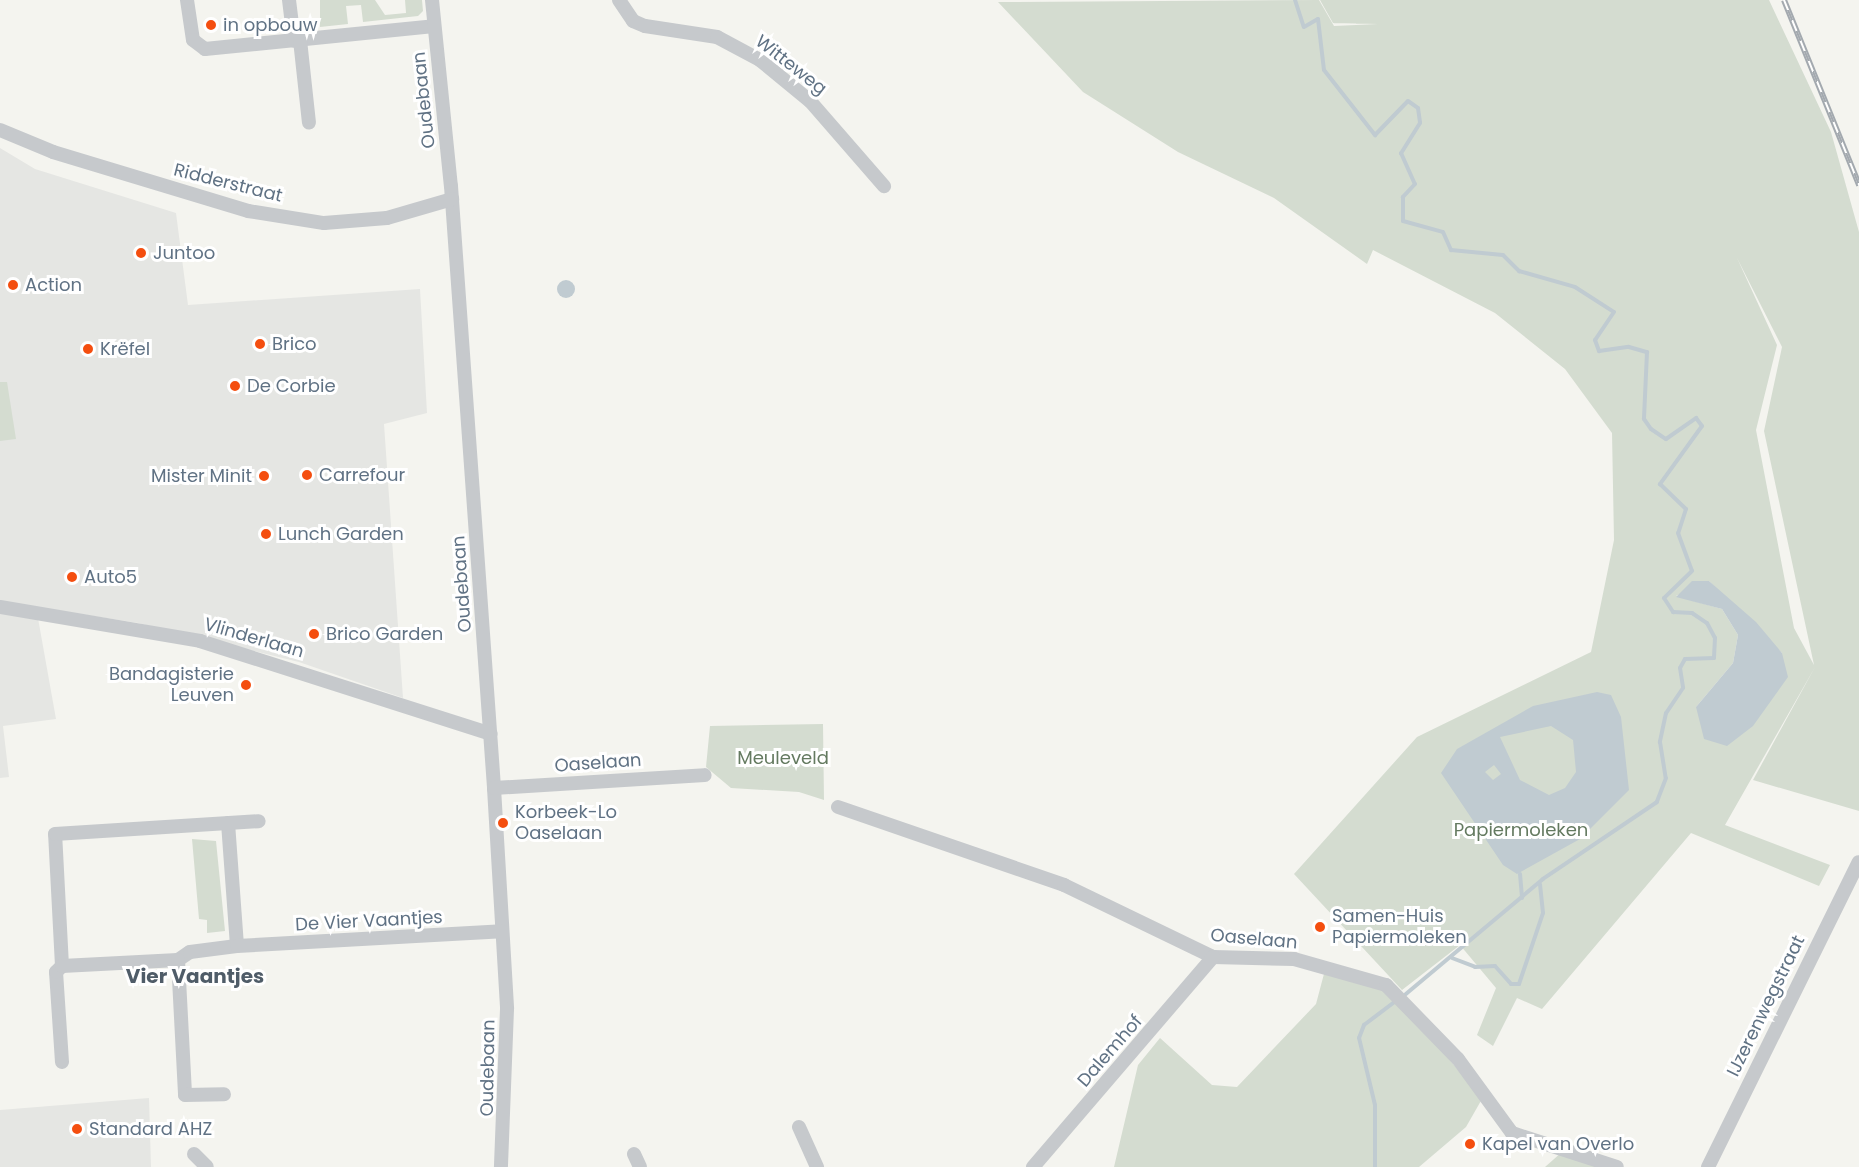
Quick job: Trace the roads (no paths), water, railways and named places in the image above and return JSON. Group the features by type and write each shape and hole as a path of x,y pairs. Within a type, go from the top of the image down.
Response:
{"street":[{"path":"187,0 192,38 200,48 434,26"},
{"path":"289,0 309,123"},
{"name":"Oudebaan","path":"432,0 452,199 494,788 507,1009 501,1167"},
{"name":"Witteweg","path":"619,0 633,21 645,26 717,37 760,60 810,101 884,186"},
{"name":"Ridderstraat","path":"0,130 53,152 248,211 324,223 387,218 452,199"},
{"name":"Vlinderlaan","path":"0,607 200,641 490,734"},
{"name":"Oaselaan","path":"494,788 705,775"},
{"name":"Oaselaan","path":"838,807 1064,885 1213,957 1294,959 1386,985 1450,1050 1512,1133 1617,1167"},
{"path":"62,1062 56,972 62,966 55,834 259,821"},
{"path":"228,823 237,946"},
{"name":"IJzerenwegstraat","path":"1708,1167 1859,862"},
{"name":"De Vier Vaantjes","path":"62,966 178,960 190,952 237,946 502,931"},
{"name":"Dalemhof","path":"1033,1167 1213,957"},
{"path":"178,960 185,1095 224,1094"},
{"path":"799,1126 817,1167"},
{"path":"194,1154 207,1167"},
{"path":"634,1154 640,1167"}],"waterway":[{"path":"1295,0 1304,27 1318,19 1324,70 1375,135 1408,101 1418,108 1420,123 1401,153 1415,184 1403,197 1403,221 1443,232 1451,250 1503,255 1519,271 1575,287 1614,312 1595,340 1599,351 1629,347 1647,352 1644,419 1651,429 1666,439 1696,418 1702,426 1660,484 1686,509 1678,533 1692,571 1664,598 1673,612 1692,613 1707,623 1715,638 1714,658 1685,659 1680,668 1683,688 1666,713 1660,742 1666,778 1657,802 1543,879 1406,994"},
{"path":"1520,874 1522,898"},
{"path":"1452,958 1475,967 1495,966 1511,984 1519,984 1543,913 1540,884"},
{"path":"1375,1167 1375,1105 1359,1038 1364,1025 1397,1000"}],"railway":[{"path":"1784,0 1859,185"}],"place":[{"name":"in opbouw","path":"211,25"},
{"name":"Juntoo","path":"141,253"},
{"name":"Action","path":"13,285"},
{"name":"Brico","path":"260,344"},
{"name":"Krëfel","path":"88,349"},
{"name":"De Corbie","path":"235,386"},
{"name":"Carrefour","path":"307,475"},
{"name":"Mister Minit","path":"264,476"},
{"name":"Lunch Garden","path":"266,534"},
{"name":"Auto5","path":"72,577"},
{"name":"Brico Garden","path":"314,634"},
{"name":"Bandagisterie Leuven","path":"246,685"},
{"name":"Korbeek-Lo Oaselaan","path":"503,823"},
{"name":"Samen-Huis Papiermoleken","path":"1320,927"},
{"name":"Standard AHZ","path":"77,1129"},
{"name":"Kapel van Overlo","path":"1470,1144"}],"district":[{"name":"Vier Vaantjes","path":"195,976"}],"park label":[{"name":"Meuleveld","path":"783,758"},
{"name":"Papiermoleken","path":"1521,830"}]}
